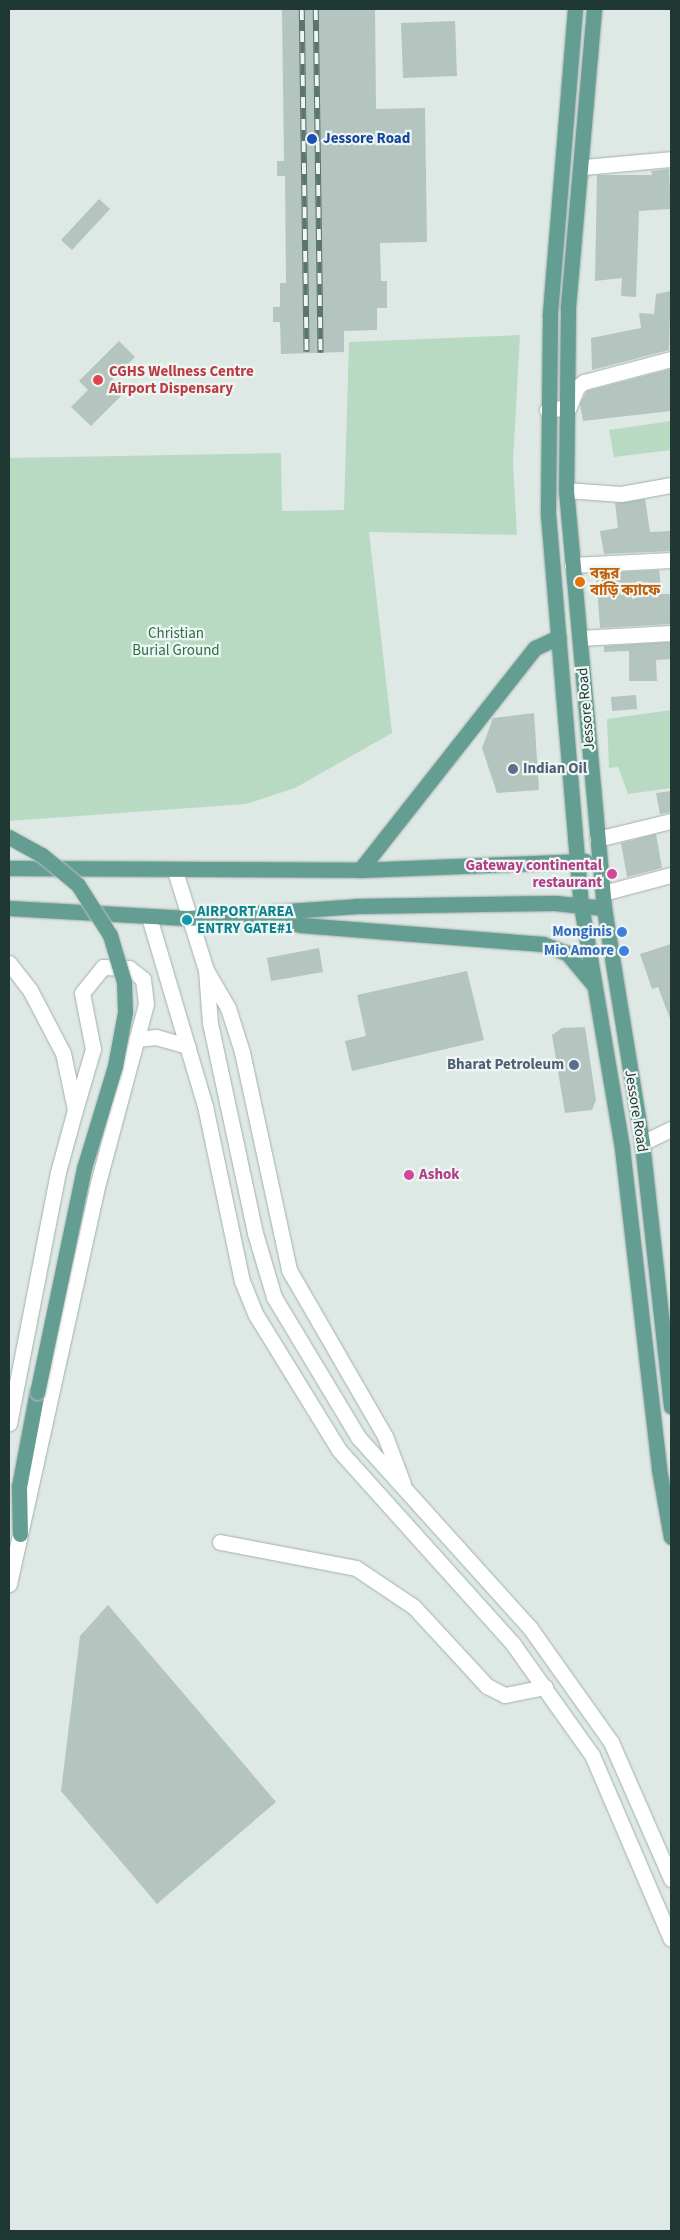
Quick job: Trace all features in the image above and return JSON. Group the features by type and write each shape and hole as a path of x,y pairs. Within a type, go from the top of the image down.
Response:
{"main road":[{"name":"Jessore Road","path":"575,9 547,410 548,514 581,905 622,1148 659,1469 671,1537"},
{"name":"Jessore Road","path":"594,9 583,167 568,308 564,409 566,490 599,861 642,1143 671,1406"},
{"path":"360,870 535,648 559,637"},
{"path":"9,837 42,855 78,885 110,935 124,982 125,1012 115,1066 84,1168 37,1392 19,1486 20,1534"},
{"path":"9,868 176,871 360,870 599,861"},
{"path":"9,908 187,918 254,911 464,904 581,905 604,901"},
{"path":"254,911 301,925 543,944 574,958 595,989"}],"street":[{"path":"583,167 671,159"},
{"path":"547,410 564,409 584,382 671,359"},
{"path":"566,490 621,494 671,485"},
{"path":"572,565 671,560"},
{"path":"580,638 671,633"},
{"path":"597,839 671,821"},
{"path":"176,871 187,918 206,970 228,1008 242,1052 290,1270 385,1436 406,1492"},
{"path":"604,901 671,874"},
{"path":"149,917 205,1106 242,1281 256,1315 339,1450 512,1644 545,1687 601,1772 671,1939"},
{"path":"9,963 30,990 63,1053 75,1110"},
{"path":"9,1423 58,1172 93,1049 82,993 104,967 129,968 143,980 146,1004 98,1183 9,1584"},
{"path":"206,970 210,1023 267,1282 345,1419 406,1492 530,1628 606,1734 621,1758 671,1879"},
{"path":"137,1038 156,1037 188,1046"},
{"path":"642,1143 671,1129"},
{"path":"220,1542 356,1568 414,1607 487,1686 505,1696 545,1687"}],"green space":[{"name":"Christian Burial Ground","path":"520,335 513,462 517,535 369,532 392,733 295,788 246,804 9,821 9,458 281,453 282,511 344,510 349,342"},
{"path":"671,421 671,450 614,457 609,430"},
{"path":"671,710 671,788 628,794 618,767 609,768 607,719"}],"building":[{"name":"Jessore Road","path":"282,9 375,9 376,109 425,108 427,242 380,243 381,281 387,281 387,308 377,308 377,330 344,331 344,352 281,354 280,322 273,322 273,307 280,307 280,283 286,283 285,176 277,176 277,161 284,161"},
{"path":"455,21 457,76 403,78 401,23"},
{"path":"669,169 671,209 639,211 636,297 621,296 622,278 595,281 597,175 652,175 651,171"},
{"path":"99,199 110,209 72,250 61,240"},
{"path":"671,291 669,350 592,370 591,338 641,328 639,313 654,314 656,294"},
{"path":"119,341 135,357 112,380 124,393 91,426 71,407 88,390 79,381"},
{"path":"671,369 671,411 583,421 580,404 587,391"},
{"path":"645,499 650,532 671,531 671,551 604,554 600,531 618,528 615,503"},
{"path":"659,570 662,594 671,594 671,624 600,628 596,573"},
{"path":"671,642 671,659 656,660 657,681 629,681 629,651 604,652 604,646"},
{"path":"636,695 637,709 612,711 611,697"},
{"name":"Indian Oil","path":"534,713 539,790 497,793 482,748 493,718"},
{"path":"671,791 671,812 660,814 656,793"},
{"path":"656,834 662,868 627,877 621,843"},
{"path":"671,944 670,1019 658,987 652,989 640,954"},
{"path":"319,948 323,972 271,981 267,958"},
{"path":"467,971 484,1040 352,1071 345,1041 366,1036 357,995"},
{"name":"Bharat Petroleum","path":"585,1027 596,1100 592,1110 565,1113 552,1035 562,1028"},
{"path":"108,1605 276,1802 157,1904 61,1791 80,1636"}],"railway":[{"path":"302,9 307,352"},
{"path":"316,9 321,353"}],"place":[{"name":"Jessore Road","path":"312,139"},
{"name":"CGHS Wellness Centre Airport Dispensary","path":"98,380"},
{"name":"বন্ধুর বাড়ি ক্যাফে","path":"580,582"},
{"name":"Indian Oil","path":"513,769"},
{"name":"Gateway continental restaurant","path":"612,874"},
{"name":"AIRPORT AREA ENTRY GATE#1","path":"187,920"},
{"name":"Monginis","path":"622,932"},
{"name":"Mio Amore","path":"624,951"},
{"name":"Bharat Petroleum","path":"574,1065"},
{"name":"Ashok","path":"409,1175"}]}
